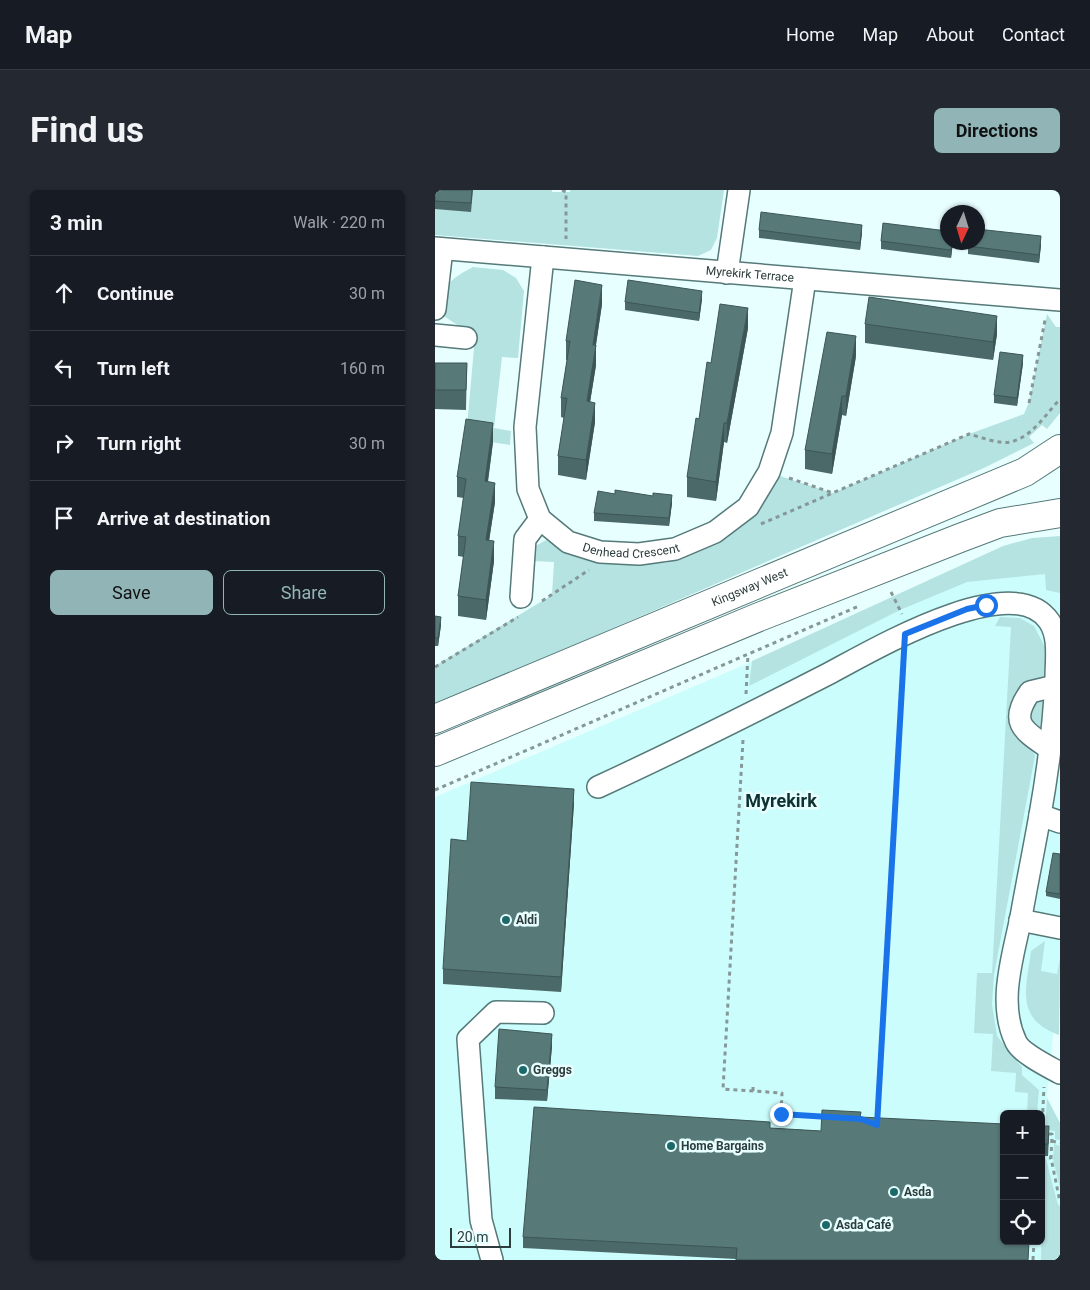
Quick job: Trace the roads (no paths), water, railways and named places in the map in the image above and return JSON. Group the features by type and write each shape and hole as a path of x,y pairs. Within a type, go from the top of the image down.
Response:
{"highway":[{"name":"Kingsway West","path":"435,719 1025,472 1060,448"},
{"path":"435,752 750,621 960,538 1000,523 1060,513"}],"street":[{"path":"727,273 739,190"},
{"name":"Myrekirk Terrace","path":"435,309 438,248 1055,300"},
{"name":"Denhead Crescent","path":"543,257 525,427 528,489 540,519 568,542 600,552 639,554 675,549 715,532 748,507 769,472 782,433 805,279"},
{"path":"435,335 466,338"},
{"path":"521,597 525,539 540,519"},
{"path":"598,787 745,717 905,634 967,609 1011,603 1033,607 1049,620 1057,640 1055,686 1050,749 1040,815 1007,983 1009,1024 1018,1046 1053,1069"},
{"path":"1050,749 1026,732 1019,719 1021,706 1030,692 1055,686"},
{"path":"1040,815 1060,822"},
{"path":"1020,920 1060,928"},
{"path":"491,1260 481,1220 469,1039 496,1012 543,1013"}],"place":[{"name":"Aldi","path":"506,920"},
{"name":"Greggs","path":"523,1070"},
{"name":"Home Bargains","path":"671,1146"},
{"name":"Asda","path":"894,1192"},
{"name":"Asda Café","path":"826,1225"}],"district":[{"name":"Myrekirk","path":"781,800"}]}
